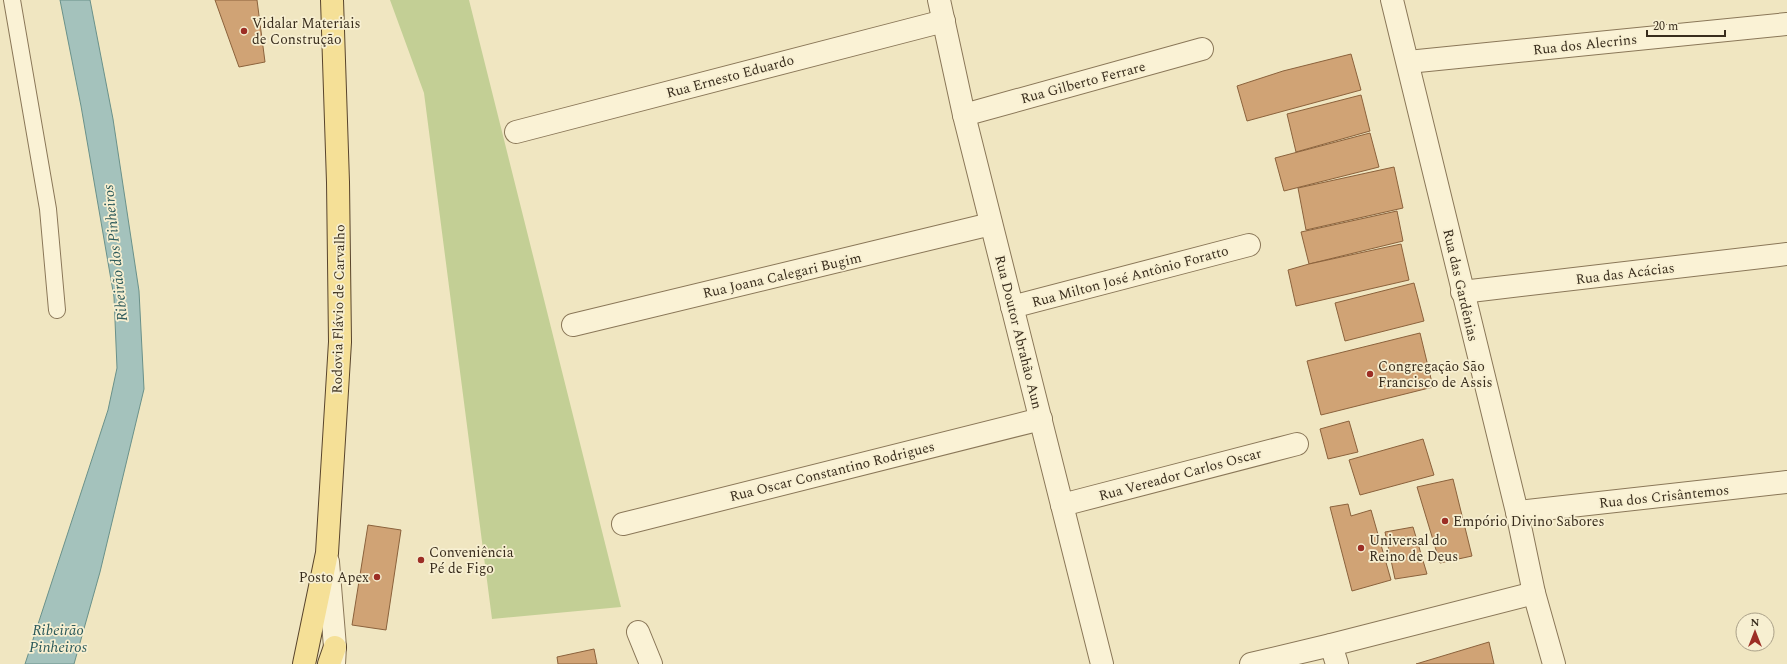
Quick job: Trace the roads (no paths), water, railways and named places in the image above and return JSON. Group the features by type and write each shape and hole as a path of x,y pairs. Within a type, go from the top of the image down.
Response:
{"main road":[{"name":"Rodovia Flávio de Carvalho","path":"304,664 327,553 340,342 338,182 332,0"}],"street":[{"name":"Rua das Gardênias","path":"1392,0 1462,292 1517,512 1534,593 1554,664"},
{"name":"Rua Doutor Abrahão Aun","path":"941,10 964,115 1102,664"},
{"name":"Rua Ernesto Eduardo","path":"516,132 941,10"},
{"name":"Rua dos Alecrins","path":"1408,62 1787,24"},
{"name":"Rua Gilberto Ferrare","path":"964,115 1202,49"},
{"name":"Rua Joana Calegari Bugim","path":"573,325 991,224"},
{"name":"Rua Milton José Antônio Foratto","path":"1012,307 1249,245"},
{"name":"Rua das Acácias","path":"1462,292 1787,254"},
{"name":"Rua Oscar Constantino Rodrigues","path":"623,524 1041,419"},
{"name":"Rua Vereador Carlos Oscar","path":"1062,505 1297,444"},
{"name":"Rua dos Crisântemos","path":"1517,512 1787,482"},
{"path":"327,553 333,658"},
{"path":"1251,664 1334,655 1534,593"},
{"path":"638,632 651,664"}],"lane":[{"path":"12,0 48,209 57,310"}],"water":[{"name":"Ribeirão Pinheiros","path":"60,0 90,0 113,119 139,291 144,389 100,572 74,664 25,664 108,410 117,368 114,297 81,106"}],"place":[{"name":"Vidalar Materiais de Construção","path":"244,31"},
{"name":"Congregação São Francisco de Assis","path":"1370,374"},
{"name":"Empório Divino Sabores","path":"1445,521"},
{"name":"Universal do Reino de Deus","path":"1361,548"},
{"name":"Conveniência Pé de Figo","path":"421,560"},
{"name":"Posto Apex","path":"377,577"}],"water label":[{"name":"Ribeirão dos Pinheiros","path":"115,253"}]}
